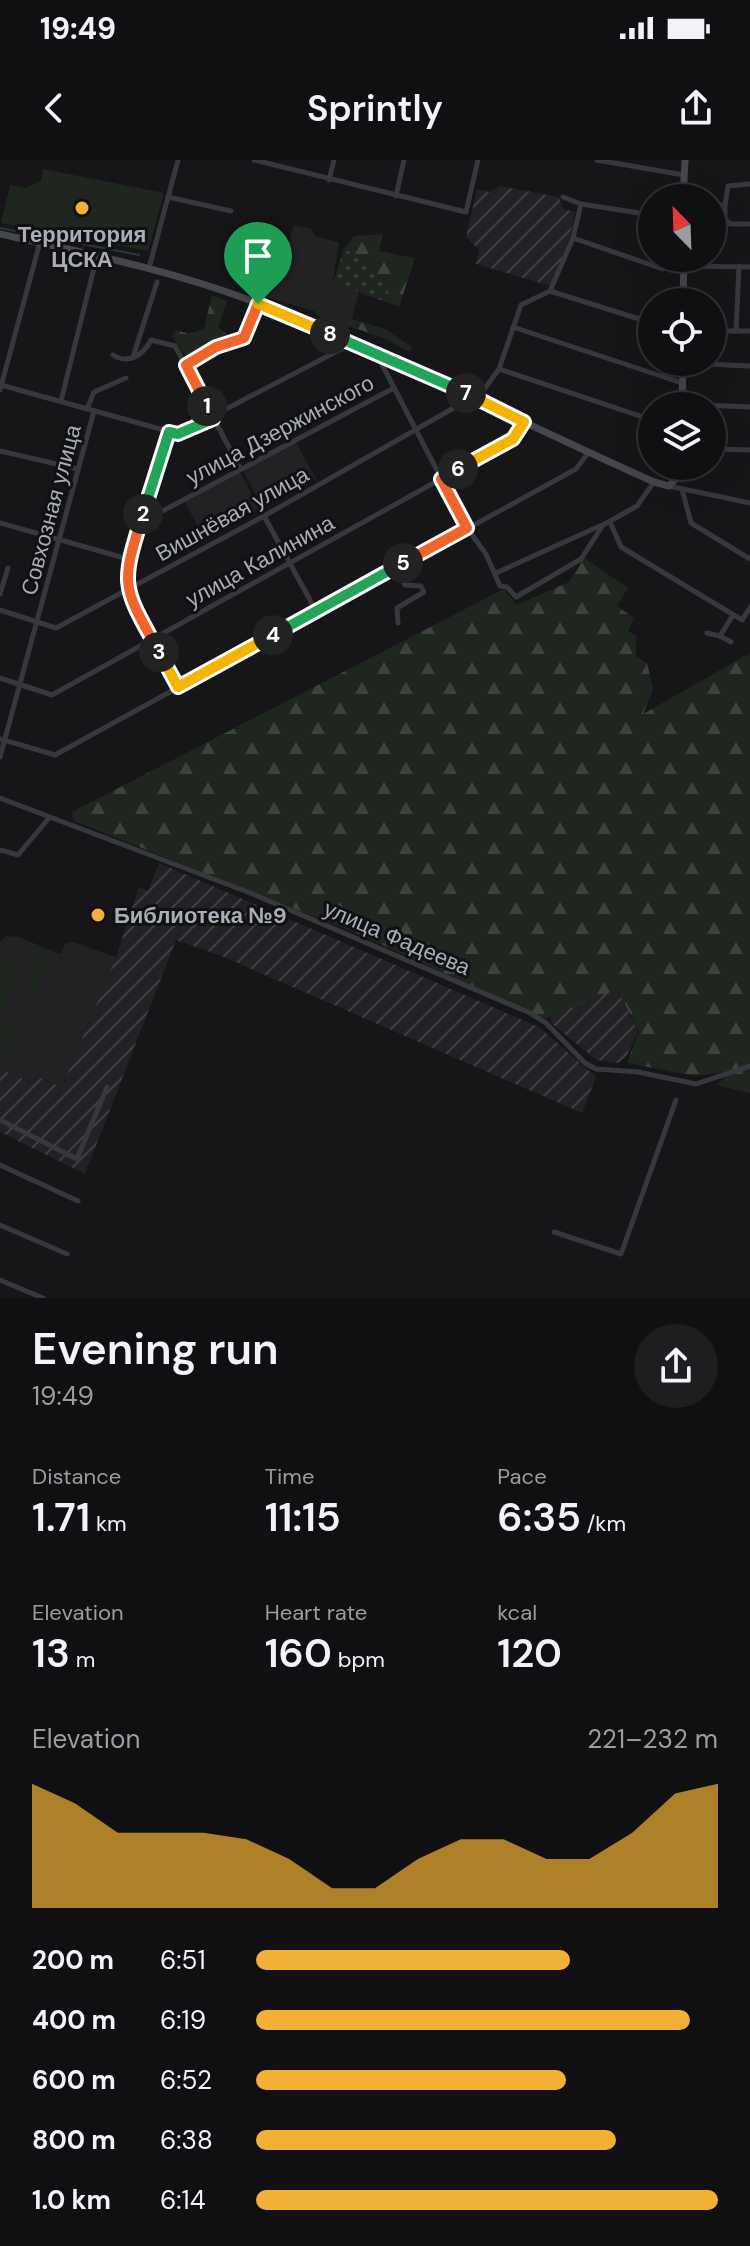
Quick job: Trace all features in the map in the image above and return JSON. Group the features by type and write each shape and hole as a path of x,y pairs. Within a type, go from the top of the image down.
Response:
{"street":[{"path":"149,268 178,160"},
{"path":"254,160 466,212 478,160"},
{"path":"329,180 334,160"},
{"path":"396,196 404,160"},
{"path":"597,160 684,175"},
{"path":"684,184 685,160"},
{"path":"726,199 728,186 750,184"},
{"path":"168,197 231,211"},
{"path":"563,197 581,204 638,213"},
{"path":"476,397 499,369 521,305 550,291 573,238 581,204"},
{"path":"726,214 727,222 750,224"},
{"path":"0,234 149,268 258,304 476,397 654,482 750,503"},
{"path":"573,238 638,260"},
{"path":"40,242 4,365 1,388 61,401 178,434 213,419 351,344"},
{"path":"61,401 97,256"},
{"path":"726,265 750,267"},
{"path":"736,331 739,266"},
{"path":"133,358 157,282"},
{"path":"550,291 638,319"},
{"path":"186,365 216,347 244,338 258,304"},
{"path":"513,327 682,383"},
{"path":"726,331 750,331"},
{"path":"113,355 133,358 145,351 151,340 175,346 240,468"},
{"path":"377,355 414,432 467,528 496,573 500,586 507,587 516,597 560,574 581,559 607,523"},
{"path":"726,365 750,366"},
{"path":"499,369 638,415"},
{"path":"682,376 682,392"},
{"path":"90,410 94,392 126,378"},
{"name":"улица Дзержинского","path":"140,523 392,389"},
{"name":"Вишнёвая улица","path":"0,610 56,628 476,397"},
{"path":"726,406 750,407"},
{"name":"Совхозная улица","path":"0,757 78,469 90,410"},
{"name":"улица Калинина","path":"0,678 52,695 513,439 524,422"},
{"path":"169,432 128,559 127,590 178,687"},
{"path":"726,449 750,450"},
{"path":"0,451 78,469"},
{"path":"3,739 55,755 576,469 588,453"},
{"path":"669,486 674,480"},
{"path":"496,573 607,523 637,506 654,482"},
{"path":"682,489 691,523 750,559"},
{"path":"264,516 316,611"},
{"path":"0,523 128,559"},
{"path":"607,523 621,547 733,615 742,620 750,608"},
{"path":"0,594 8,568"},
{"path":"394,568 405,585 421,586 424,592 397,608 398,623"},
{"path":"720,636 733,615"},
{"path":"707,633 731,642"},
{"name":"улица Фадеева","path":"0,798 349,934 530,1013 546,1023 585,1063 596,1069 696,1084 750,1066"},
{"path":"0,850 18,855 49,818"},
{"path":"0,1120 77,1159 107,1087"},
{"path":"554,1232 621,1254 676,1100"},
{"path":"0,1165 78,1201"},
{"path":"0,1225 67,1254"},
{"path":"0,1280 43,1298"}],"shaded area":[{"path":"500,186 559,197 563,209 575,212 570,236 551,286 476,264 479,250 466,237 477,189 490,192"},
{"path":"294,225 311,229 316,237 339,242 333,281 359,293 351,322 250,292 264,250 284,254"},
{"path":"296,442 316,479 262,507 243,470"},
{"path":"240,472 259,509 204,539 185,502"},
{"path":"159,863 539,1027 596,1077 582,1113 219,955 176,940 85,1174 0,1132 0,1069 34,1084 38,1077 62,1087 116,957 139,887 148,891"},
{"path":"6,936 19,937 60,954 66,943 73,942 116,957 62,1087 38,1077 34,1084 0,1069 0,942"},
{"path":"616,987 638,1032 626,1057 618,1063 596,1060 550,1022 552,1014"}],"green space":[{"name":"Территория ЦСКА","path":"43,169 164,193 148,251 1,223 10,185 26,188 41,181"},
{"path":"383,234 379,251 415,258 399,307 364,258 344,249 354,236"},
{"path":"344,249 364,258 400,307 333,283"},
{"path":"212,295 227,301 218,327 232,339 188,360 172,336 176,330 189,334 204,329"},
{"path":"317,309 385,329 412,347 410,352 383,338 315,314"},
{"path":"584,558 628,588 617,606 634,618 628,631 636,636 636,656 647,663 653,689 643,714 750,653 750,1093 716,1085 733,1071 695,1076 627,1063 639,1032 617,989 545,1019 358,934 74,821 72,812 504,589 516,605 569,582"},
{"path":"40,950 52,954 36,994 25,990"},
{"path":"0,956 21,965 2,1012 0,1011"},
{"path":"7,1019 21,1025 10,1051 0,1047 0,1035"}],"waterway":[{"path":"0,228 139,255"}],"place":[{"name":"Территория ЦСКА","path":"82,208"},
{"name":"Библиотека №9","path":"98,915"}],"route":[{"path":"258,304 478,398 524,422 513,439 441,479 467,528 178,687 127,590 128,559 169,432 178,434 213,419 186,365 216,347 244,338 258,304"}]}
